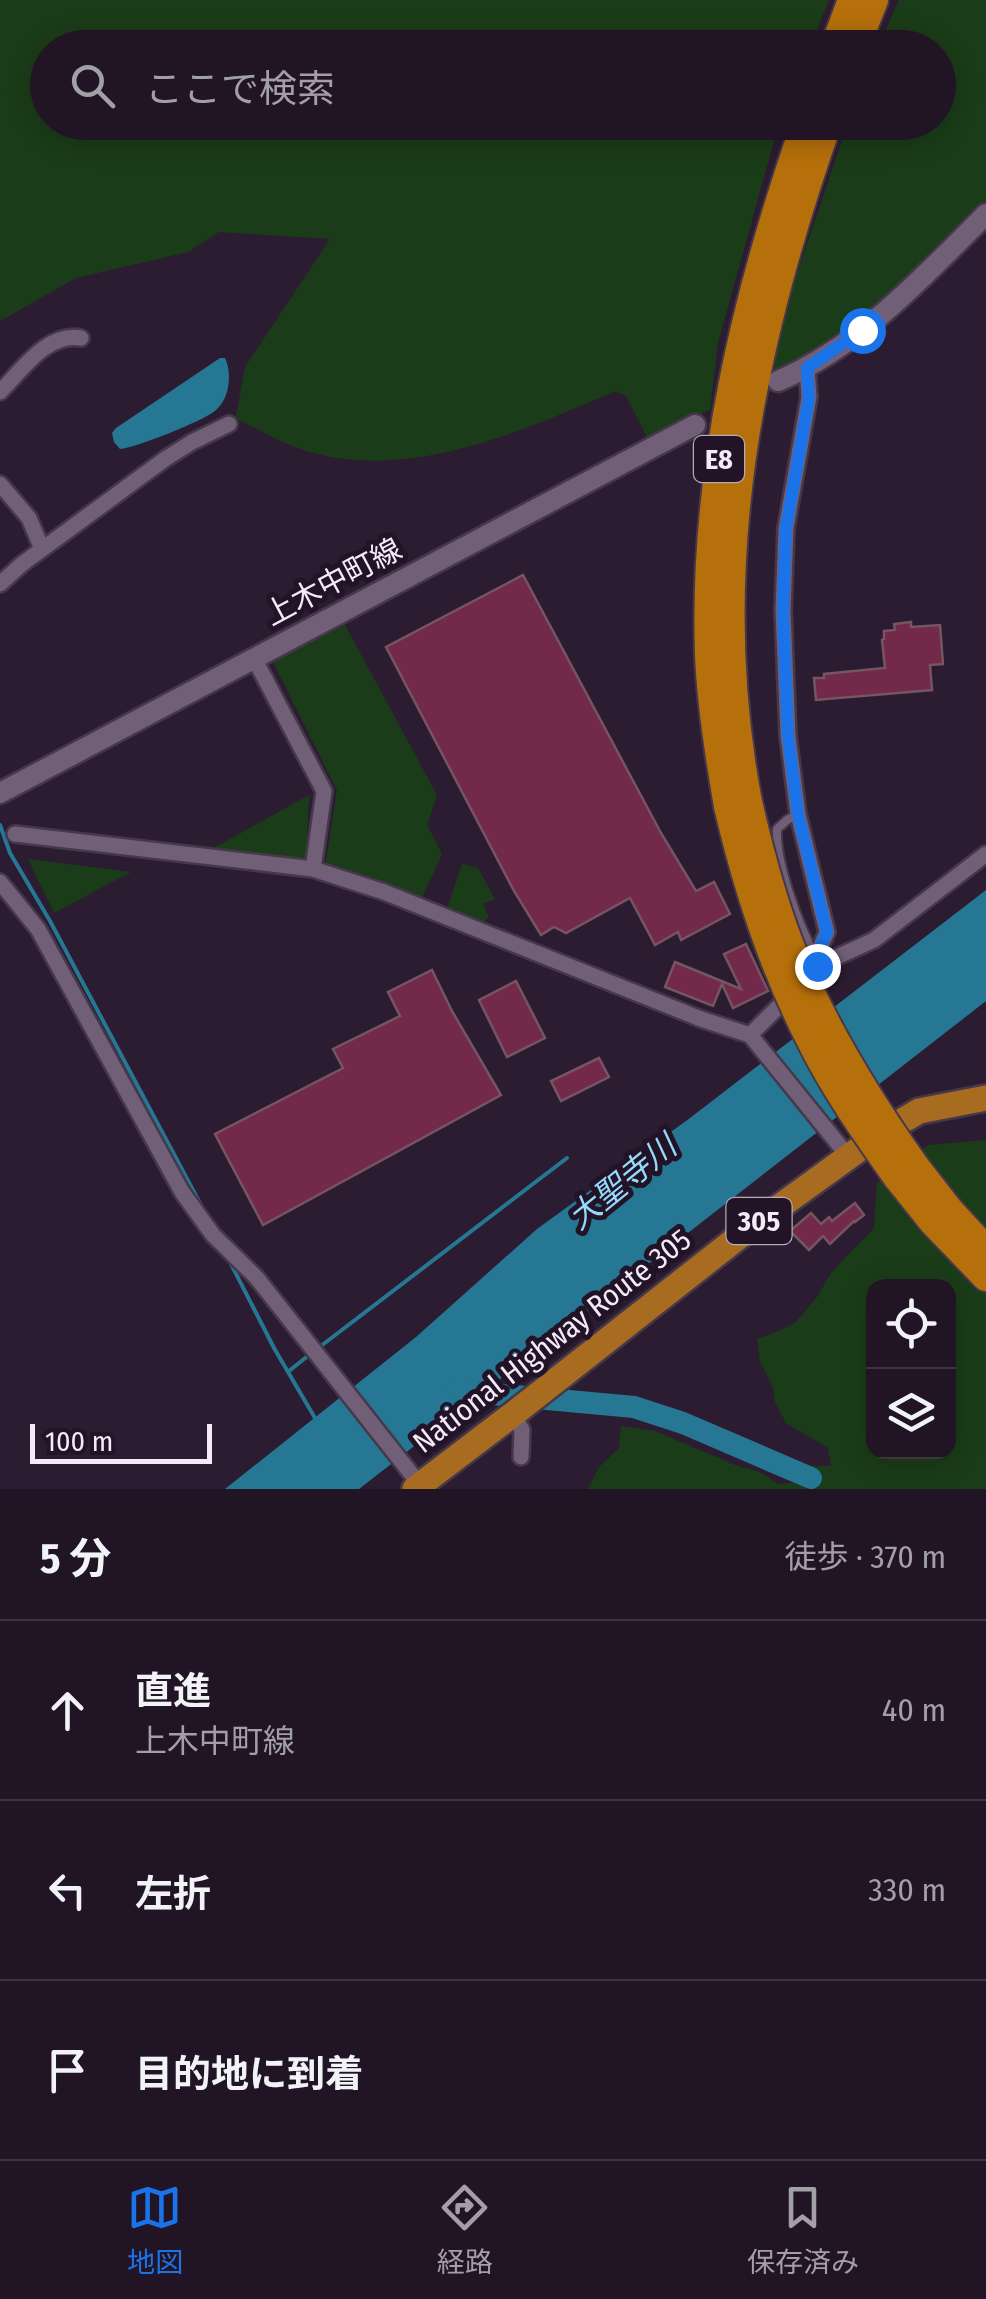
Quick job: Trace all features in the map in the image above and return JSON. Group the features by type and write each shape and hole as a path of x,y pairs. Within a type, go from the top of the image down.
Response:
{"highway":[{"path":"841,30 852,0"},
{"path":"863,30 874,0"},
{"name":"E8","path":"800,140 751,298 716,485 710,544 709,655 714,723 738,804 756,911 792,1003 836,1085 906,1172 950,1210 986,1250"},
{"name":"E8","path":"738,804 739,754 730,654 736,486 771,305 822,140"},
{"name":"National Highway Route 305","path":"417,1487 844,1151 919,1111 986,1098"},
{"name":"E8","path":"906,1172 933,1222 986,1278"}],"main road":[{"path":"778,381 807,368 862,330 918,282 986,214"},
{"name":"上木中町線","path":"0,793 695,425"}],"street":[{"path":"0,392 48,344 68,336 81,338"},
{"path":"750,1036 816,961 827,932 798,814 788,736 783,610 786,528 809,398 807,368"},
{"path":"0,584 165,459 229,424"},
{"path":"0,484 29,518 42,550"},
{"path":"254,658 324,791 312,869"},
{"path":"15,834 312,869 384,892 750,1036 844,1151"},
{"path":"816,961 874,940 986,854"},
{"path":"0,882 38,929 182,1192 213,1235 256,1276 417,1487"},
{"path":"517,1411 522,1430 520,1457"}],"lane":[{"path":"798,814 777,829 776,841 786,881 816,961"}],"green space":[{"path":"0,0 829,0 817,30 30,30 30,140 774,140 718,343 710,410 647,437 626,396 615,391 505,436 427,456 388,460 310,452 239,420 236,416 245,367 330,239 219,232 188,252 76,278 0,321"},
{"path":"899,0 986,0 986,203 942,242 891,297 824,347 784,368 770,369 788,300 842,140 956,140 956,30 886,30"},
{"path":"345,625 437,795 427,825 442,854 421,900 325,867 337,790 272,660"},
{"path":"309,795 306,864 205,853"},
{"path":"28,859 131,872 54,913"},
{"path":"462,864 478,868 495,899 483,904 489,917 482,923 447,909"},
{"path":"986,1140 986,1489 588,1489 599,1467 619,1448 621,1426 655,1431 758,1471 779,1484 803,1482 812,1466 831,1466 828,1448 786,1423 760,1361 757,1339 796,1322 831,1273 874,1228 877,1183 928,1145"}],"water":[{"path":"225,358 227,364 228,385 224,399 210,415 140,444 120,449 114,442 112,433 116,428"},
{"name":"大聖寺川","path":"986,890 986,1001 359,1489 225,1489 416,1337 537,1229 690,1118"}],"building":[{"path":"523,575 696,891 714,882 730,914 681,940 678,932 655,945 630,898 566,933 554,927 541,935 386,647"},
{"path":"911,622 911,627 940,625 943,664 930,665 932,690 816,700 814,678 885,668 884,631 895,630 894,624"},
{"path":"746,944 768,991 733,1008 722,984 713,1006 665,987 675,962 741,989 724,954"},
{"path":"432,970 501,1095 263,1225 215,1134 343,1068 333,1049 400,1016 388,992"},
{"path":"516,981 545,1038 507,1057 479,1000"},
{"path":"599,1058 609,1077 561,1101 551,1081"},
{"path":"855,1203 864,1215 830,1244 823,1236 809,1250 790,1231 811,1213 821,1224 829,1217 832,1221"}],"waterway":[{"path":"0,825 10,853 203,1209"},
{"path":"317,1349 567,1158"},
{"path":"230,1262 315,1418"},
{"path":"289,1371 309,1355"},
{"path":"455,1388 634,1407 683,1423 811,1478"}],"route":[{"path":"817,966 816,957 827,932 798,814 788,736 783,610 786,528 809,398 807,368 862,330"}]}
